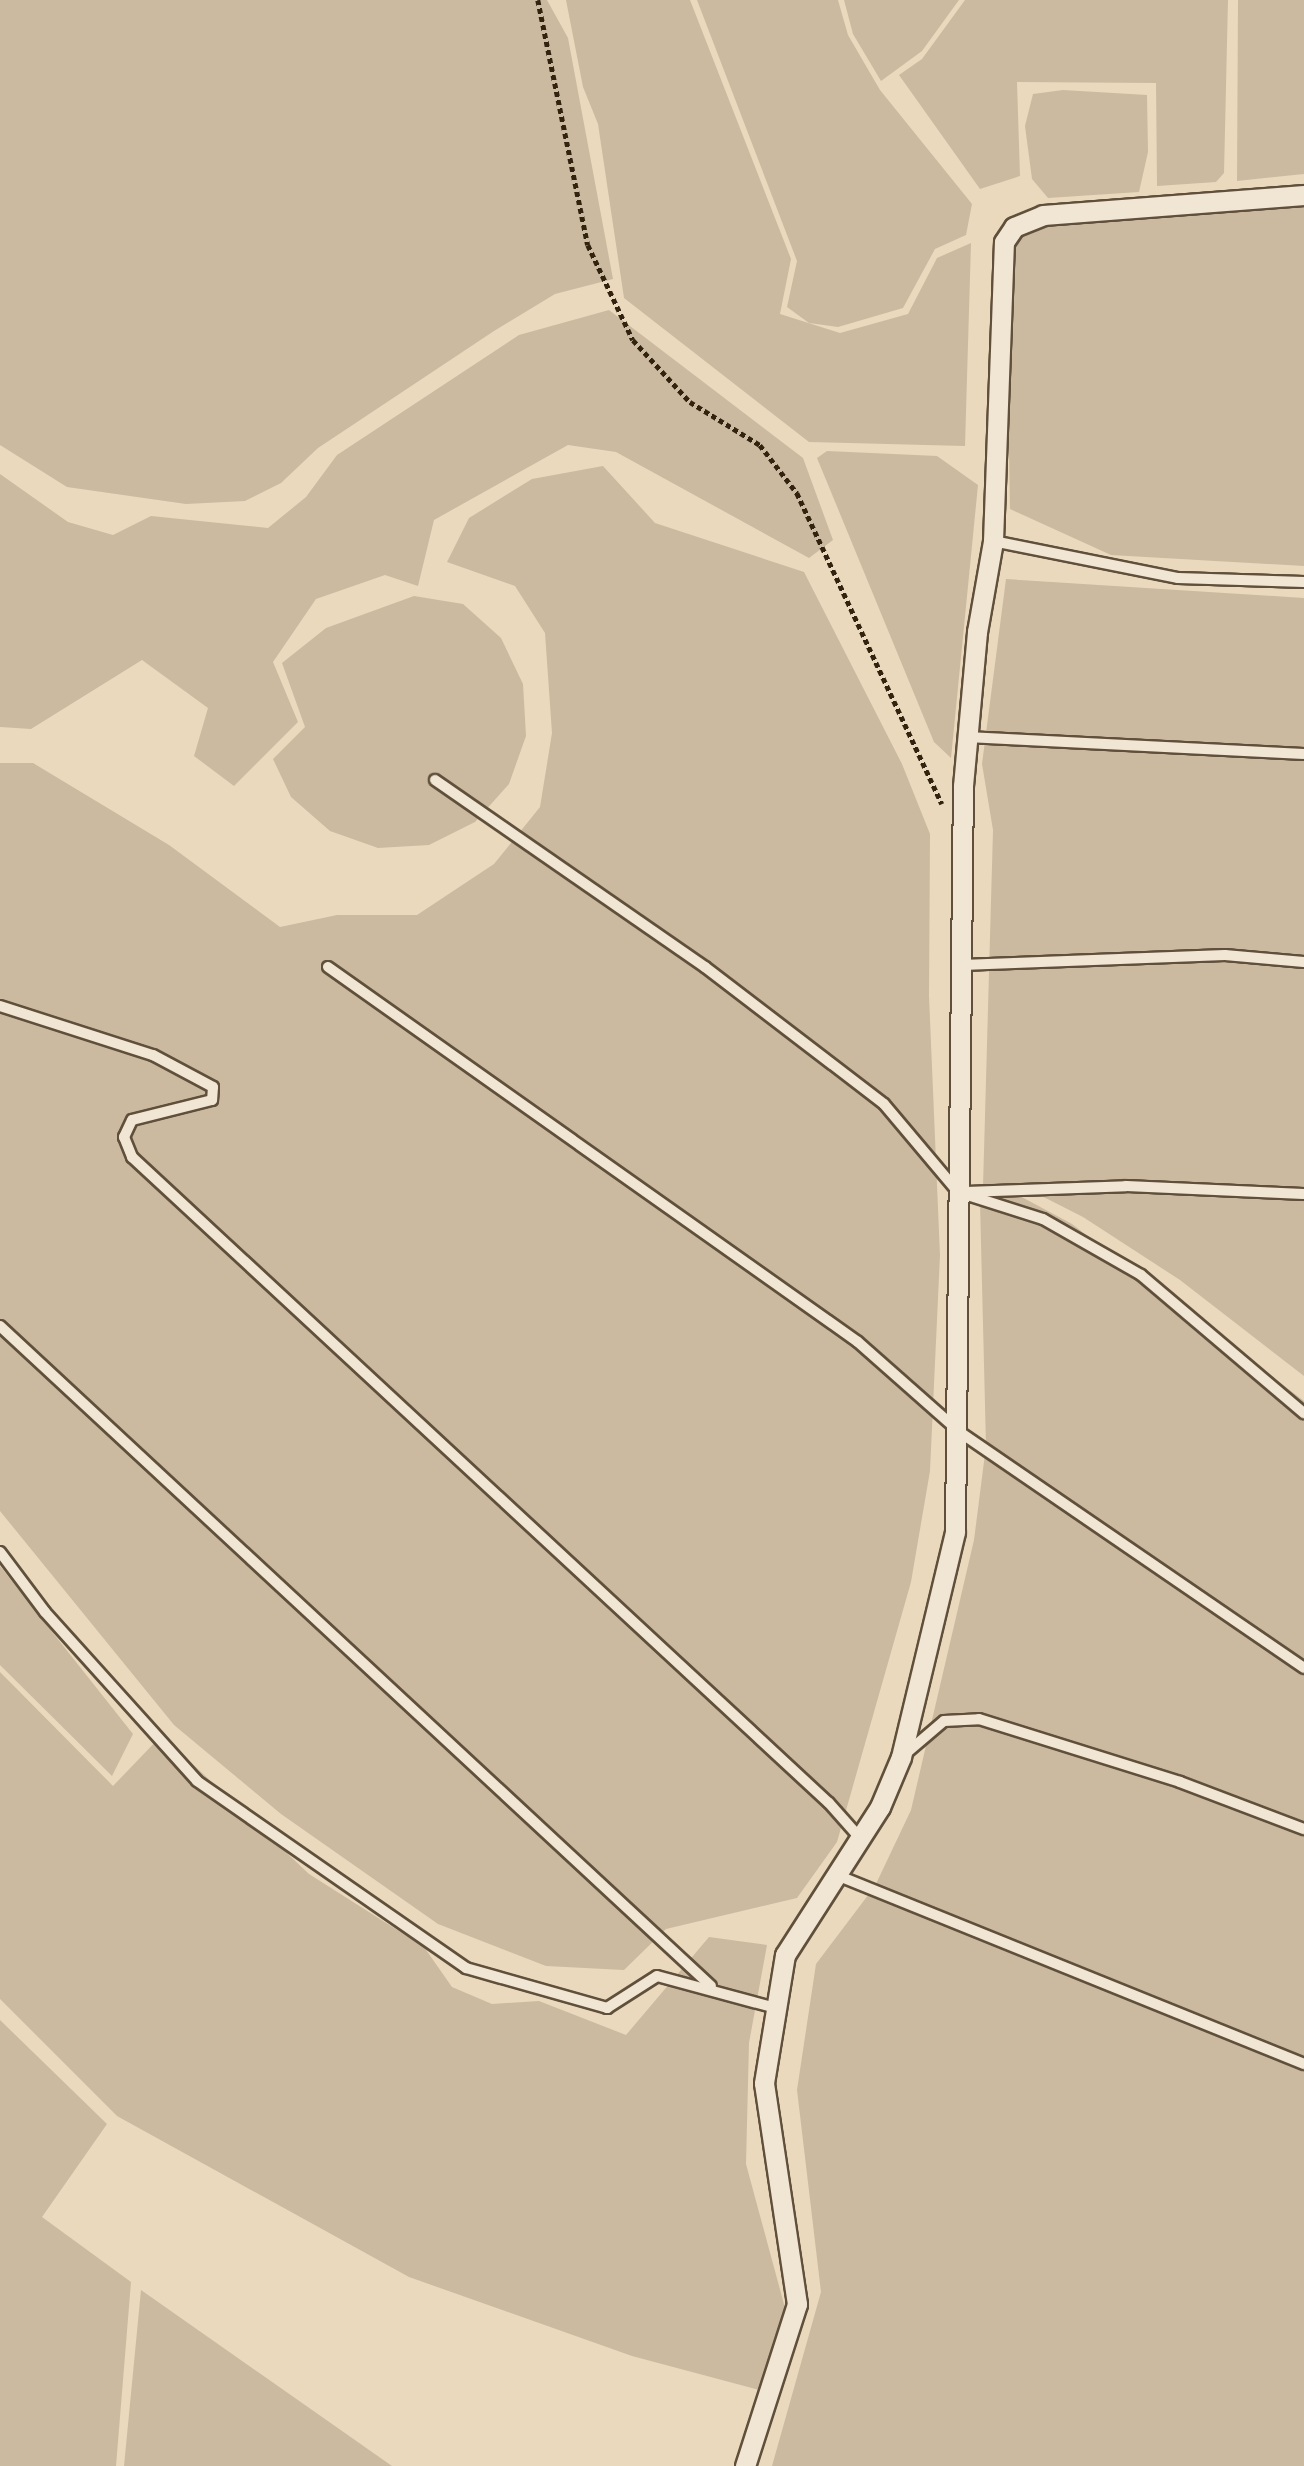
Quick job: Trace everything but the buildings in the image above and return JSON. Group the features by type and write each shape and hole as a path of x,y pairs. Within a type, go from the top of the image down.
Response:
{"street":[{"path":"745,2466 797,2304 764,2083 785,1955 861,1839 901,1757 955,1532 961,1433 958,1192 967,737 993,541 999,272 1014,227 1043,215 1304,195"}],"lane":[{"path":"993,541 1178,578 1304,582"},
{"path":"967,737 1304,754"},
{"path":"435,780 634,915 884,1104 958,1192 1042,1219 1141,1275 1304,1413"},
{"path":"962,965 1225,956 1304,962"},
{"path":"328,967 858,1342 961,1433 1304,1668"},
{"path":"0,1006 153,1055 213,1087 212,1100 132,1120 124,1137 132,1157 829,1803 861,1839"},
{"path":"958,1192 1126,1186 1304,1194"},
{"path":"0,1326 711,1986"},
{"path":"1287,1400 1304,1400"},
{"path":"0,1552 45,1612 197,1781 466,1968 607,2008 657,1976 711,1986 776,2008"},
{"path":"901,1757 944,1721 979,1719 1180,1782 1304,1829"},
{"path":"839,1876 1304,2064"}],"path":[{"path":"538,0 589,245 633,340 690,402 760,445 797,493 946,812"}],"shaded area":[{"path":"0,0 547,0 568,38 613,279 555,294 494,331 318,448 281,483 245,501 186,504 67,487 0,445"},
{"path":"566,0 690,0 791,259 780,314 840,333 908,314 937,258 971,243 965,446 809,442 624,298 598,124 583,87"},
{"path":"697,0 838,0 848,35 880,90 972,204 966,235 935,249 903,308 838,327 809,323 787,307 797,261"},
{"path":"844,0 959,0 922,51 881,81 853,34"},
{"path":"965,0 1228,0 1224,173 1216,182 1157,186 1156,83 1017,82 1020,176 980,189 899,75 922,59"},
{"path":"1238,0 1304,0 1304,174 1237,181"},
{"path":"1063,90 1147,95 1148,152 1139,192 1048,198 1032,179 1025,126 1033,94"},
{"path":"1304,201 1304,566 1111,555 1010,509 1006,260 1034,221"},
{"path":"609,310 803,458 833,540 809,558 616,452 568,445 434,520 418,586 385,575 316,599 273,662 298,722 234,786 194,756 208,708 142,660 31,729 0,727 0,474 68,522 113,535 151,516 268,528 306,497 337,455 519,335"},
{"path":"827,451 937,456 978,485 951,758 934,742 817,458"},
{"path":"603,466 655,523 804,572 902,764 930,834 929,996 940,1255 930,1471 911,1582 837,1842 797,1898 666,1929 624,1970 546,1966 438,1924 281,1814 174,1725 0,1511 0,763 33,763 169,845 280,927 337,915 417,915 494,864 540,807 552,733 545,633 515,586 447,562 469,518 532,479"},
{"path":"1006,579 1304,598 1304,1376 1180,1280 1083,1217 1026,1188 983,1187 993,830 982,764"},
{"path":"414,596 463,604 501,638 523,684 526,736 509,784 475,822 429,845 378,848 330,831 291,797 273,759 305,727 282,663 326,628"},
{"path":"1018,1195 1072,1224 1304,1401 1304,2466 772,2466 821,2292 797,2090 816,1964 875,1886 911,1810 974,1540 986,1446 980,1202"},
{"path":"0,1566 133,1734 112,1776 0,1665"},
{"path":"0,1672 113,1786 162,1735 309,1874 424,1947 452,1987 492,2004 539,2001 626,2035 709,1937 767,1945 749,2043 746,2164 785,2308 763,2391 632,2356 409,2277 117,2116 0,1999"},
{"path":"0,2020 107,2124 42,2217 131,2282 116,2466 0,2466"},
{"path":"141,2290 392,2466 124,2466"}]}
